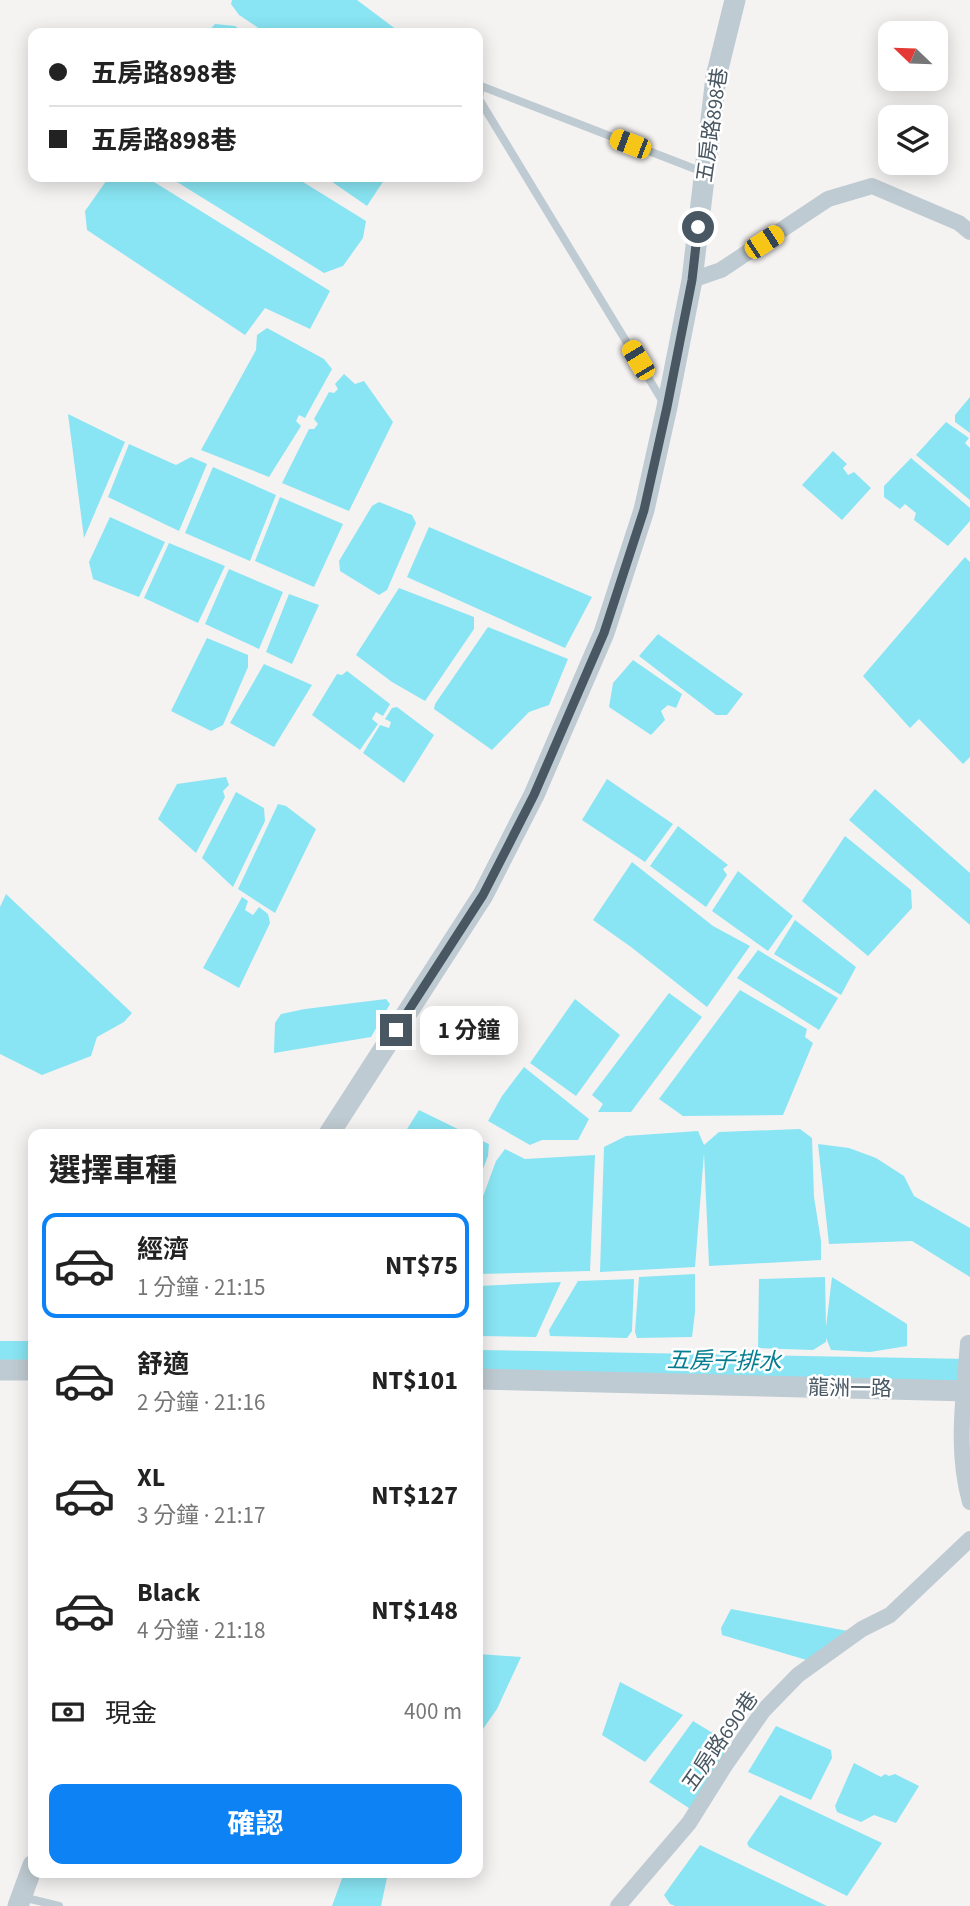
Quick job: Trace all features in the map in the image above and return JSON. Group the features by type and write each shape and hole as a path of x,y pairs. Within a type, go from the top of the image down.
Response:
{"street":[{"name":"五房路898巷","path":"332,1129 483,895 534,795 604,633 644,510 667,407 692,280 716,77 735,0"},
{"path":"692,280 721,270 828,200 872,186 959,223 970,232"},
{"path":"969,1343 967,1391 961,1426 961,1461 970,1502"},
{"path":"0,1370 28,1370"},
{"name":"龍洲一路","path":"483,1379 967,1391"},
{"name":"五房路690巷","path":"618,1906 689,1823 724,1767 780,1693 798,1675 862,1629 890,1615 970,1539"},
{"path":"20,1901 28,1878"}],"lane":[{"path":"483,87 705,173"},
{"path":"483,106 667,407"},
{"path":"20,1901 59,1906"}],"water":[{"path":"232,0 357,0 394,28 258,28 239,15 231,4"},
{"path":"215,24 238,28 211,28"},
{"path":"105,182 154,182 330,291 310,329 265,308 245,335 87,230 85,211"},
{"path":"177,182 303,182 366,221 363,238 343,266 324,273"},
{"path":"332,182 383,182 367,206"},
{"path":"267,328 324,359 332,369 305,418 299,415 296,421 301,426 269,477 201,450 256,350 257,335"},
{"path":"344,374 355,384 364,381 393,422 349,511 282,483 309,429 314,429 318,424 314,419 329,392 334,393 338,389 335,384"},
{"path":"970,397 970,433 955,422 955,415"},
{"path":"68,414 125,442 84,538"},
{"path":"946,422 969,438 965,443 970,448 970,500 916,455"},
{"path":"129,444 176,465 191,457 207,464 179,531 108,497"},
{"path":"833,451 847,464 843,468 848,475 854,472 871,488 842,520 802,485"},
{"path":"911,458 970,508 970,521 948,546 914,520 916,513 905,504 900,509 884,497 884,486"},
{"path":"213,467 276,495 250,561 185,533"},
{"path":"280,497 343,524 314,587 255,561"},
{"path":"379,502 412,515 416,523 387,590 379,595 340,571 339,561 372,506"},
{"path":"110,517 165,542 139,597 93,579 89,562"},
{"path":"429,527 592,597 565,648 407,577"},
{"path":"169,543 225,566 198,623 144,598"},
{"path":"965,557 970,562 970,757 963,764 919,719 910,728 863,676"},
{"path":"229,569 283,592 259,649 205,624"},
{"path":"399,588 474,617 474,629 425,701 392,682 356,655"},
{"path":"289,594 319,605 292,664 266,652"},
{"path":"488,627 568,659 549,705 529,712 492,750 434,709"},
{"path":"658,634 743,694 727,715 716,715 639,656"},
{"path":"207,638 248,655 248,667 223,725 211,731 171,711"},
{"path":"633,660 682,694 676,708 668,705 661,711 665,720 651,735 609,707 613,683"},
{"path":"264,664 312,685 274,747 230,723"},
{"path":"347,671 390,704 383,716 376,712 372,719 378,724 360,750 312,715 337,674 342,675"},
{"path":"397,707 434,735 404,783 363,753 380,725 389,728 391,722 385,719 392,708"},
{"path":"226,777 229,785 223,791 225,797 196,853 158,819 177,784"},
{"path":"607,779 673,824 645,862 582,820"},
{"path":"875,789 970,873 970,925 849,820"},
{"path":"236,792 264,808 265,821 233,887 202,858"},
{"path":"278,804 286,806 316,829 275,913 238,889"},
{"path":"678,826 728,865 723,869 727,875 706,907 650,866"},
{"path":"845,836 911,890 912,908 868,956 802,901"},
{"path":"632,862 713,926 750,946 707,1007 593,920"},
{"path":"738,871 793,916 768,951 712,911"},
{"path":"6,894 132,1013 124,1022 97,1037 91,1056 42,1075 0,1054 0,907"},
{"path":"242,897 248,901 245,910 253,915 259,907 268,914 270,923 239,988 203,968"},
{"path":"795,920 856,967 841,995 774,954"},
{"path":"758,950 838,998 819,1030 737,978"},
{"path":"740,990 807,1029 805,1037 813,1043 783,1115 683,1116 659,1099"},
{"path":"669,993 702,1017 631,1112 598,1112 603,1104 592,1095"},
{"path":"386,999 390,1004 371,1037 274,1053 275,1023 281,1014"},
{"path":"575,999 620,1035 576,1096 530,1063"},
{"path":"524,1067 589,1119 578,1140 542,1140 530,1145 488,1121 502,1096"},
{"path":"419,1110 458,1129 407,1129"},
{"path":"800,1129 812,1138 814,1197 821,1260 709,1266 704,1153 695,1267 600,1272 604,1147 626,1136 698,1131 704,1145 719,1132"},
{"path":"483,1141 489,1144 483,1169"},
{"path":"818,1144 849,1148 876,1158 904,1176 914,1196 970,1228 970,1277 912,1241 829,1244"},
{"path":"505,1149 525,1159 595,1155 590,1271 483,1274 483,1196 496,1161"},
{"path":"695,1274 692,1337 637,1338 635,1332 639,1277"},
{"path":"825,1277 826,1327 832,1277 907,1324 907,1346 870,1352 831,1350 826,1338 826,1342 813,1350 758,1348 759,1279"},
{"path":"634,1279 632,1331 627,1338 550,1336 549,1330 578,1281"},
{"path":"561,1282 536,1337 483,1336 483,1286"},
{"path":"0,1341 28,1341 28,1368 0,1367"},
{"name":"五房子排水","path":"483,1350 970,1359 970,1385 483,1376"},
{"path":"731,1609 853,1632 810,1661 722,1635 721,1628"},
{"path":"483,1654 521,1657 497,1709 483,1729"},
{"path":"620,1682 683,1715 645,1762 602,1735"},
{"path":"693,1721 734,1746 692,1810 649,1782"},
{"path":"776,1726 831,1750 832,1758 811,1800 748,1772"},
{"path":"854,1763 881,1777 895,1774 919,1786 896,1823 874,1815 861,1822 837,1812 835,1806"},
{"path":"780,1795 882,1843 847,1896 749,1847 747,1843"},
{"path":"700,1845 827,1906 670,1904 664,1895"},
{"path":"342,1878 387,1878 381,1906 332,1906"}],"route":[{"path":"396,1030 483,895 534,795 604,633 644,510 692,280 698,227"}]}
